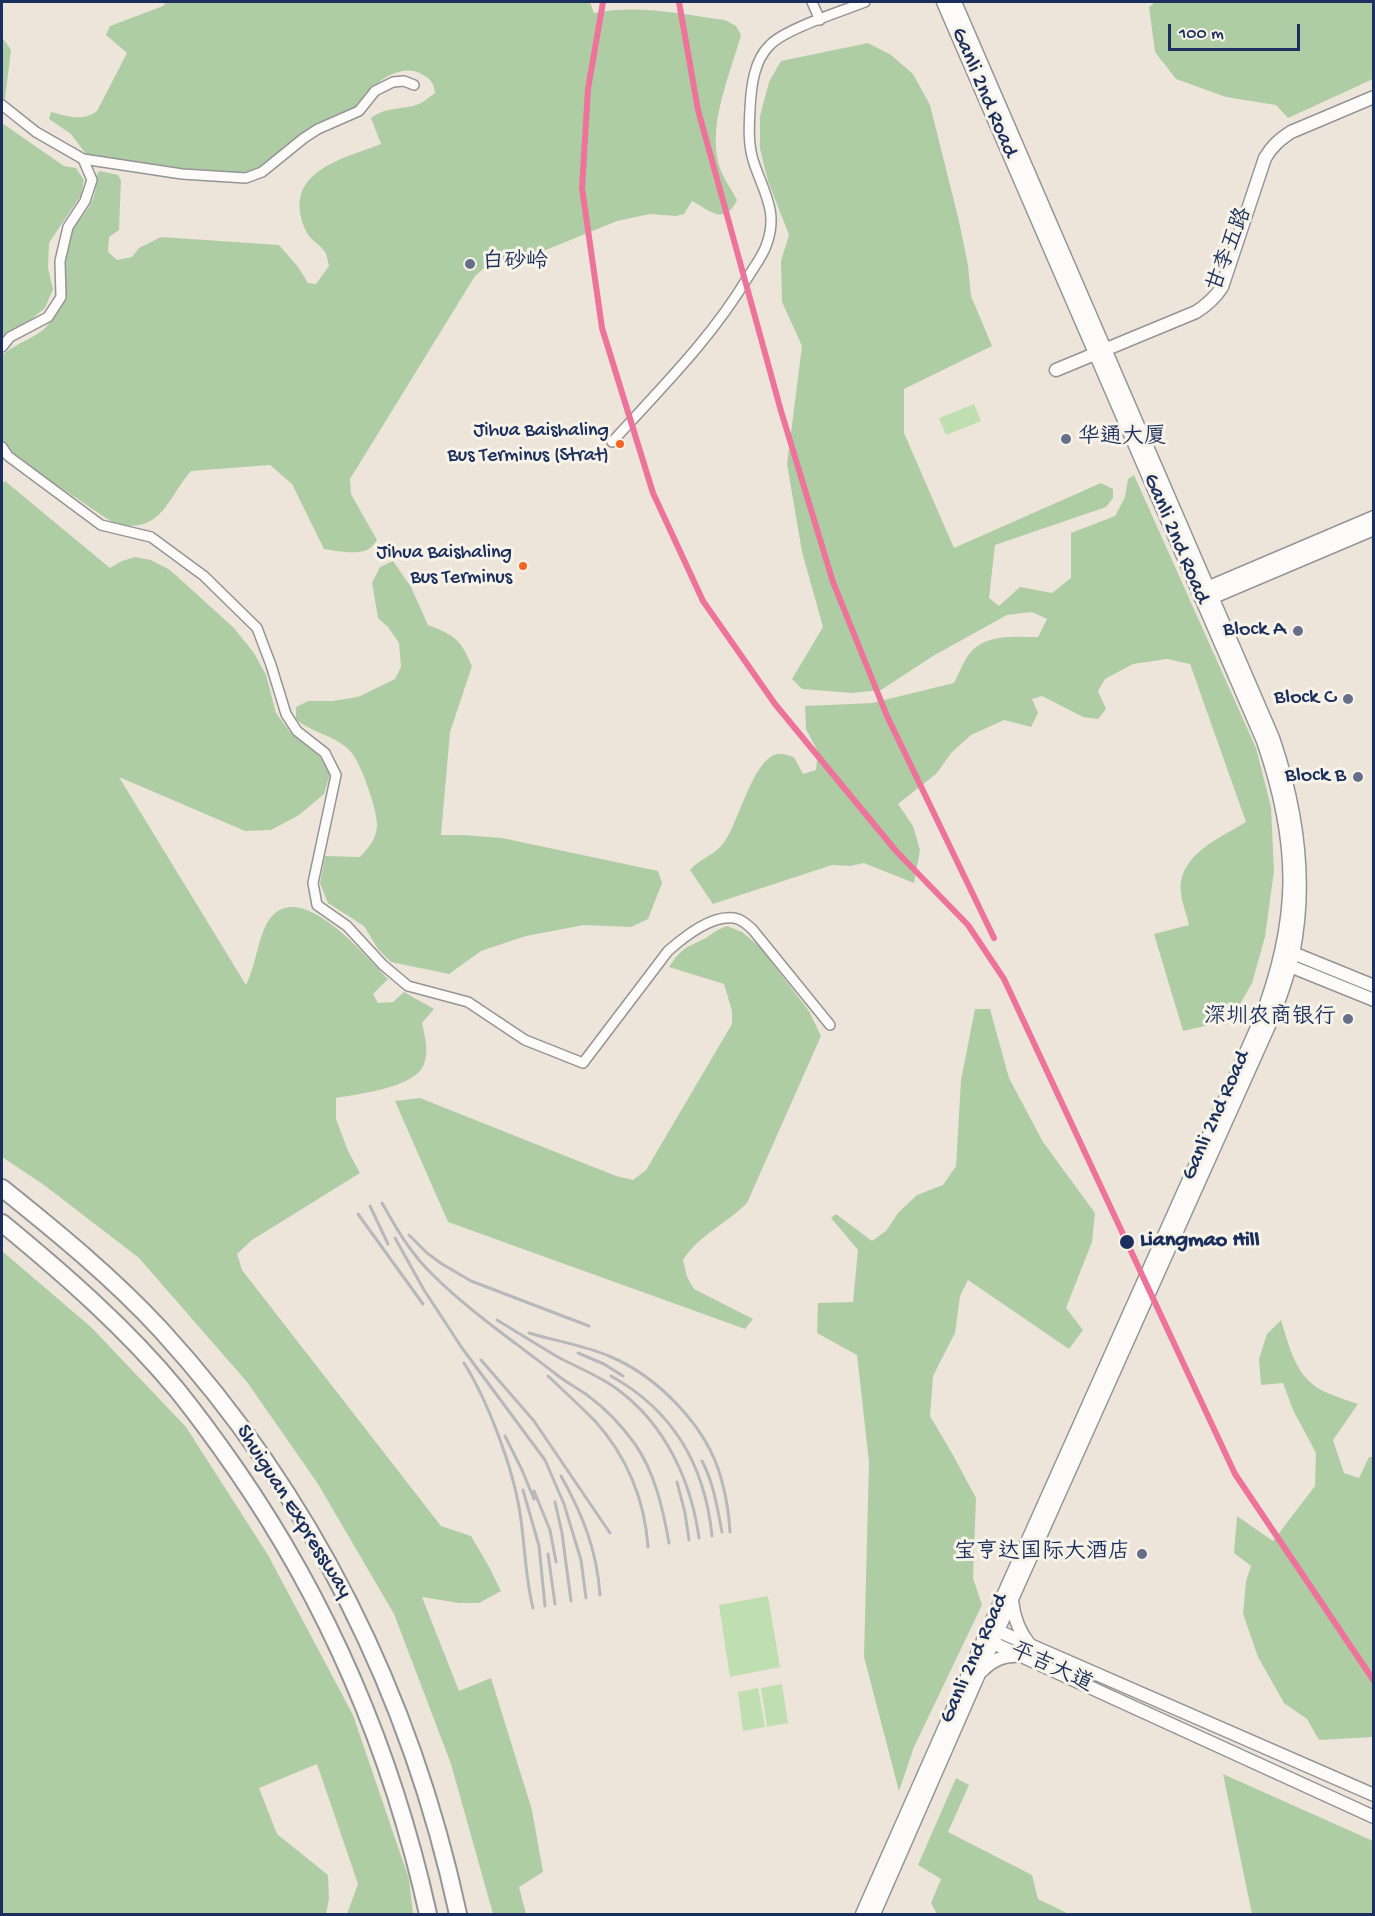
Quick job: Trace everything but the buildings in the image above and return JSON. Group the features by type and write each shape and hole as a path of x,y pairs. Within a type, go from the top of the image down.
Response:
{"highway":[{"name":"Shuiguan Expressway","path":"2,1188 109,1278 160,1329 237,1422 312,1534 351,1605 383,1674 431,1807 458,1914"},
{"name":"Shuiguan Expressway","path":"2,1223 89,1298 141,1349 178,1392 240,1476 288,1549 357,1686 403,1816 428,1914"}],"main road":[{"name":"Ganli 2nd Road","path":"874,1914 979,1674 992,1635 1012,1600 1264,1039 1281,996 1300,888 1294,810 1273,738 1206,594 944,2"},
{"name":"Ganli 2nd Road","path":"954,2 1100,352"},
{"name":"甘李五路","path":"1056,370 1196,312 1216,297 1222,287 1265,158 1271,148 1278,140 1291,132 1374,97"},
{"path":"1206,594 1374,517"},
{"path":"1206,594 1374,529"},
{"name":"Ganli 2nd Road","path":"862,1914 992,1635 1271,992 1288,958"},
{"path":"1288,958 1374,986"},
{"path":"1288,958 1374,1000"},
{"path":"1012,1600 1017,1626 1031,1646"},
{"name":"平吉大道","path":"992,1635 1031,1646 1374,1795"},
{"name":"平吉大道","path":"992,1635 1024,1657 1374,1817"},
{"path":"979,1674 999,1659 1010,1656 1024,1657"}],"street":[{"path":"812,2 820,20"},
{"path":"612,442 710,334 766,247 771,227 771,209 753,161 749,135 750,98 758,63 770,44 787,33 865,2"},
{"path":"2,105 36,132 83,159 182,174 246,178 262,172 318,129 359,111 375,91 393,82 404,81 414,86"},
{"path":"2,347 10,337 48,317 61,297 60,261 68,227 85,201 92,180 83,159"},
{"path":"2,447 8,456 101,525 152,537 204,576 257,628 286,714 297,731 325,753 336,775 313,883 317,905 347,926 383,965 408,986 468,1002 525,1041 583,1063 668,951 685,936 701,927 721,918 738,919 753,930 830,1025"}],"green space":[{"path":"166,2 590,2 594,13 627,9 725,20 736,26 741,35 717,120 717,155 721,171 737,200 727,213 722,214 711,212 692,201 684,214 676,216 650,214 617,221 536,254 509,262 491,262 475,276 350,479 351,494 377,540 365,550 348,552 324,549 292,484 270,465 191,471 161,512 153,519 131,526 115,524 13,456 2,441 2,356 40,332 50,322 57,303 55,265 60,246 90,205 97,184 97,174 100,171 118,175 121,180 119,230 109,237 108,252 117,260 132,257 139,248 161,237 279,245 308,283 316,284 329,266 325,252 306,231 300,211 301,195 307,182 332,163 381,144 371,118 386,111 416,105 435,93 430,80 417,72 397,72 373,87 351,111 309,129 261,166 244,174 166,168 86,154 71,134 49,119 51,112 80,117 97,111 127,53 106,35 110,26 163,6"},
{"path":"1155,2 1373,2 1373,79 1288,118 1276,105 1226,97 1176,79 1155,52 1149,7"},
{"path":"2,37 11,50 2,123"},
{"path":"868,43 891,55 913,74 930,105 959,221 968,265 971,296 992,346 904,389 904,433 954,548 1101,483 1113,489 1113,498 1106,507 995,545 989,598 999,606 1020,587 1052,593 1071,578 1071,533 1115,516 1125,497 1128,479 1134,475 1256,748 1271,807 1274,871 1265,937 1252,983 1231,1020 1183,1031 1154,934 1189,925 1181,893 1186,868 1202,849 1246,822 1190,664 1167,659 1133,664 1105,679 1098,691 1106,709 1098,719 1083,717 1042,696 1032,699 1038,713 1031,727 1004,720 971,735 952,752 936,774 898,804 913,826 920,850 914,883 864,863 850,866 832,865 713,904 690,870 717,850 725,841 758,771 772,756 780,754 794,757 803,774 816,770 818,752 806,729 805,706 872,703 954,683 967,657 981,644 999,638 1038,637 1047,619 1032,612 1007,615 933,656 881,690 852,693 802,689 792,679 823,627 802,552 787,464 802,346 782,302 781,261 789,235 768,181 760,149 760,116 769,82 781,61"},
{"path":"2,123 64,166 76,168 84,180 81,195 49,243 48,268 53,289 45,308 2,338"},
{"path":"974,404 981,421 946,435 939,418"},
{"path":"5,481 110,568 135,557 151,560 170,570 234,628 254,653 266,675 276,713 290,732 320,757 330,774 324,794 299,815 271,830 245,831 119,777 246,985 267,923 280,910 295,907 313,913 330,924 348,938 388,979 373,994 378,1003 393,1002 404,992 434,1009 422,1023 426,1054 419,1072 398,1084 371,1092 336,1098 336,1119 348,1151 360,1173 252,1240 237,1254 242,1270 441,1526 471,1536 501,1591 479,1603 459,1603 422,1597 459,1691 491,1678 532,1810 543,1872 519,1887 526,1914 493,1914 451,1764 394,1614 318,1484 247,1382 139,1258 44,1185 2,1157 2,484"},
{"path":"393,561 411,587 428,625 445,632 456,640 472,666 450,732 441,835 502,838 658,871 662,883 648,919 631,927 584,925 526,936 481,951 449,974 391,962 378,949 364,926 328,903 320,883 325,856 360,857 373,840 377,819 364,777 351,752 345,746 296,719 296,707 308,701 332,701 358,697 395,679 401,667 399,643 388,627 378,618 372,583 380,567"},
{"path":"727,926 742,932 759,946 809,1011 821,1036 747,1203 689,1251 683,1260 687,1277 694,1289 753,1319 745,1329 448,1222 395,1101 420,1098 616,1176 633,1180 646,1170 732,1024 732,1011 724,984 669,967 677,955 685,949"},
{"path":"975,1009 990,1009 1009,1078 1043,1142 1095,1213 1092,1242 1066,1308 1083,1330 1069,1349 968,1280 960,1296 955,1333 933,1376 930,1416 976,1498 973,1578 982,1605 914,1747 899,1791 864,1657 869,1462 857,1355 817,1333 818,1303 853,1302 858,1250 831,1218 836,1214 872,1241 886,1231 898,1213 917,1195 943,1185 956,1166 961,1080"},
{"path":"2,1251 91,1327 186,1427 268,1555 353,1715 409,1879 413,1914 347,1914 358,1884 317,1764 259,1788 277,1834 328,1875 329,1899 326,1914 2,1914"},
{"path":"1281,1320 1295,1360 1306,1378 1323,1391 1358,1404 1333,1440 1344,1473 1359,1478 1369,1457 1373,1457 1373,1737 1319,1740 1307,1719 1284,1703 1258,1657 1243,1614 1246,1581 1251,1566 1234,1553 1237,1516 1273,1541 1315,1486 1316,1453 1293,1410 1283,1383 1261,1385 1259,1359 1267,1334"},
{"path":"768,1596 780,1667 730,1677 719,1605"},
{"path":"782,1684 788,1723 767,1727 761,1688"},
{"path":"758,1688 765,1727 743,1731 738,1692"},
{"path":"1223,1774 1373,1841 1373,1914 1252,1914"},
{"path":"956,1778 969,1785 948,1832 1032,1875 1038,1899 1069,1914 937,1914 931,1903 941,1879 918,1865"}],"railway":[{"path":"382,1203 411,1249 424,1266 447,1288 560,1378 594,1400 625,1431 642,1455 653,1479 669,1543"},
{"path":"370,1206 388,1244"},
{"path":"358,1214 423,1304"},
{"path":"409,1235 427,1253 471,1281 589,1326"},
{"path":"395,1238 424,1290 462,1348 545,1460 564,1504 581,1560 586,1598"},
{"path":"497,1320 556,1356 610,1384 634,1403 649,1419 662,1436 682,1475 690,1495 699,1538"},
{"path":"529,1333 609,1356 645,1376 678,1405 692,1422 714,1459 724,1491 730,1532"},
{"path":"578,1353 604,1364 623,1376"},
{"path":"481,1360 534,1421 610,1533"},
{"path":"464,1363 482,1396 512,1476 520,1513 533,1608"},
{"path":"548,1376 595,1421 625,1464 643,1513 648,1547"},
{"path":"611,1376 652,1406 669,1423 682,1442 694,1463 702,1486 712,1536"},
{"path":"505,1436 534,1499"},
{"path":"702,1461 712,1487 722,1532"},
{"path":"561,1476 588,1534 596,1563 600,1595"},
{"path":"677,1482 689,1540"},
{"path":"523,1490 539,1546 545,1606"},
{"path":"534,1491 550,1530 556,1562"},
{"path":"555,1502 562,1533 571,1601"},
{"path":"548,1554 555,1604"}],"transit line":[{"path":"603,2 588,89 582,188 602,328 653,493 703,601 775,704 896,851 968,925 1004,979 1235,1474 1374,1681"},
{"path":"679,2 698,110 781,411 833,582 887,716 994,938"}],"place":[{"name":"白砂岭","path":"470,264"},
{"name":"华通大厦","path":"1066,439"},
{"name":"Jihua Baishaling Bus Terminus (Strat)","path":"620,444"},
{"name":"Jihua Baishaling Bus Terminus","path":"523,566"},
{"name":"Block A","path":"1298,631"},
{"name":"Block C","path":"1348,699"},
{"name":"Block B","path":"1358,777"},
{"name":"深圳农商银行","path":"1348,1019"},
{"name":"Liangmao Hill","path":"1127,1242"},
{"name":"宝亨达国际大酒店","path":"1142,1554"}]}
